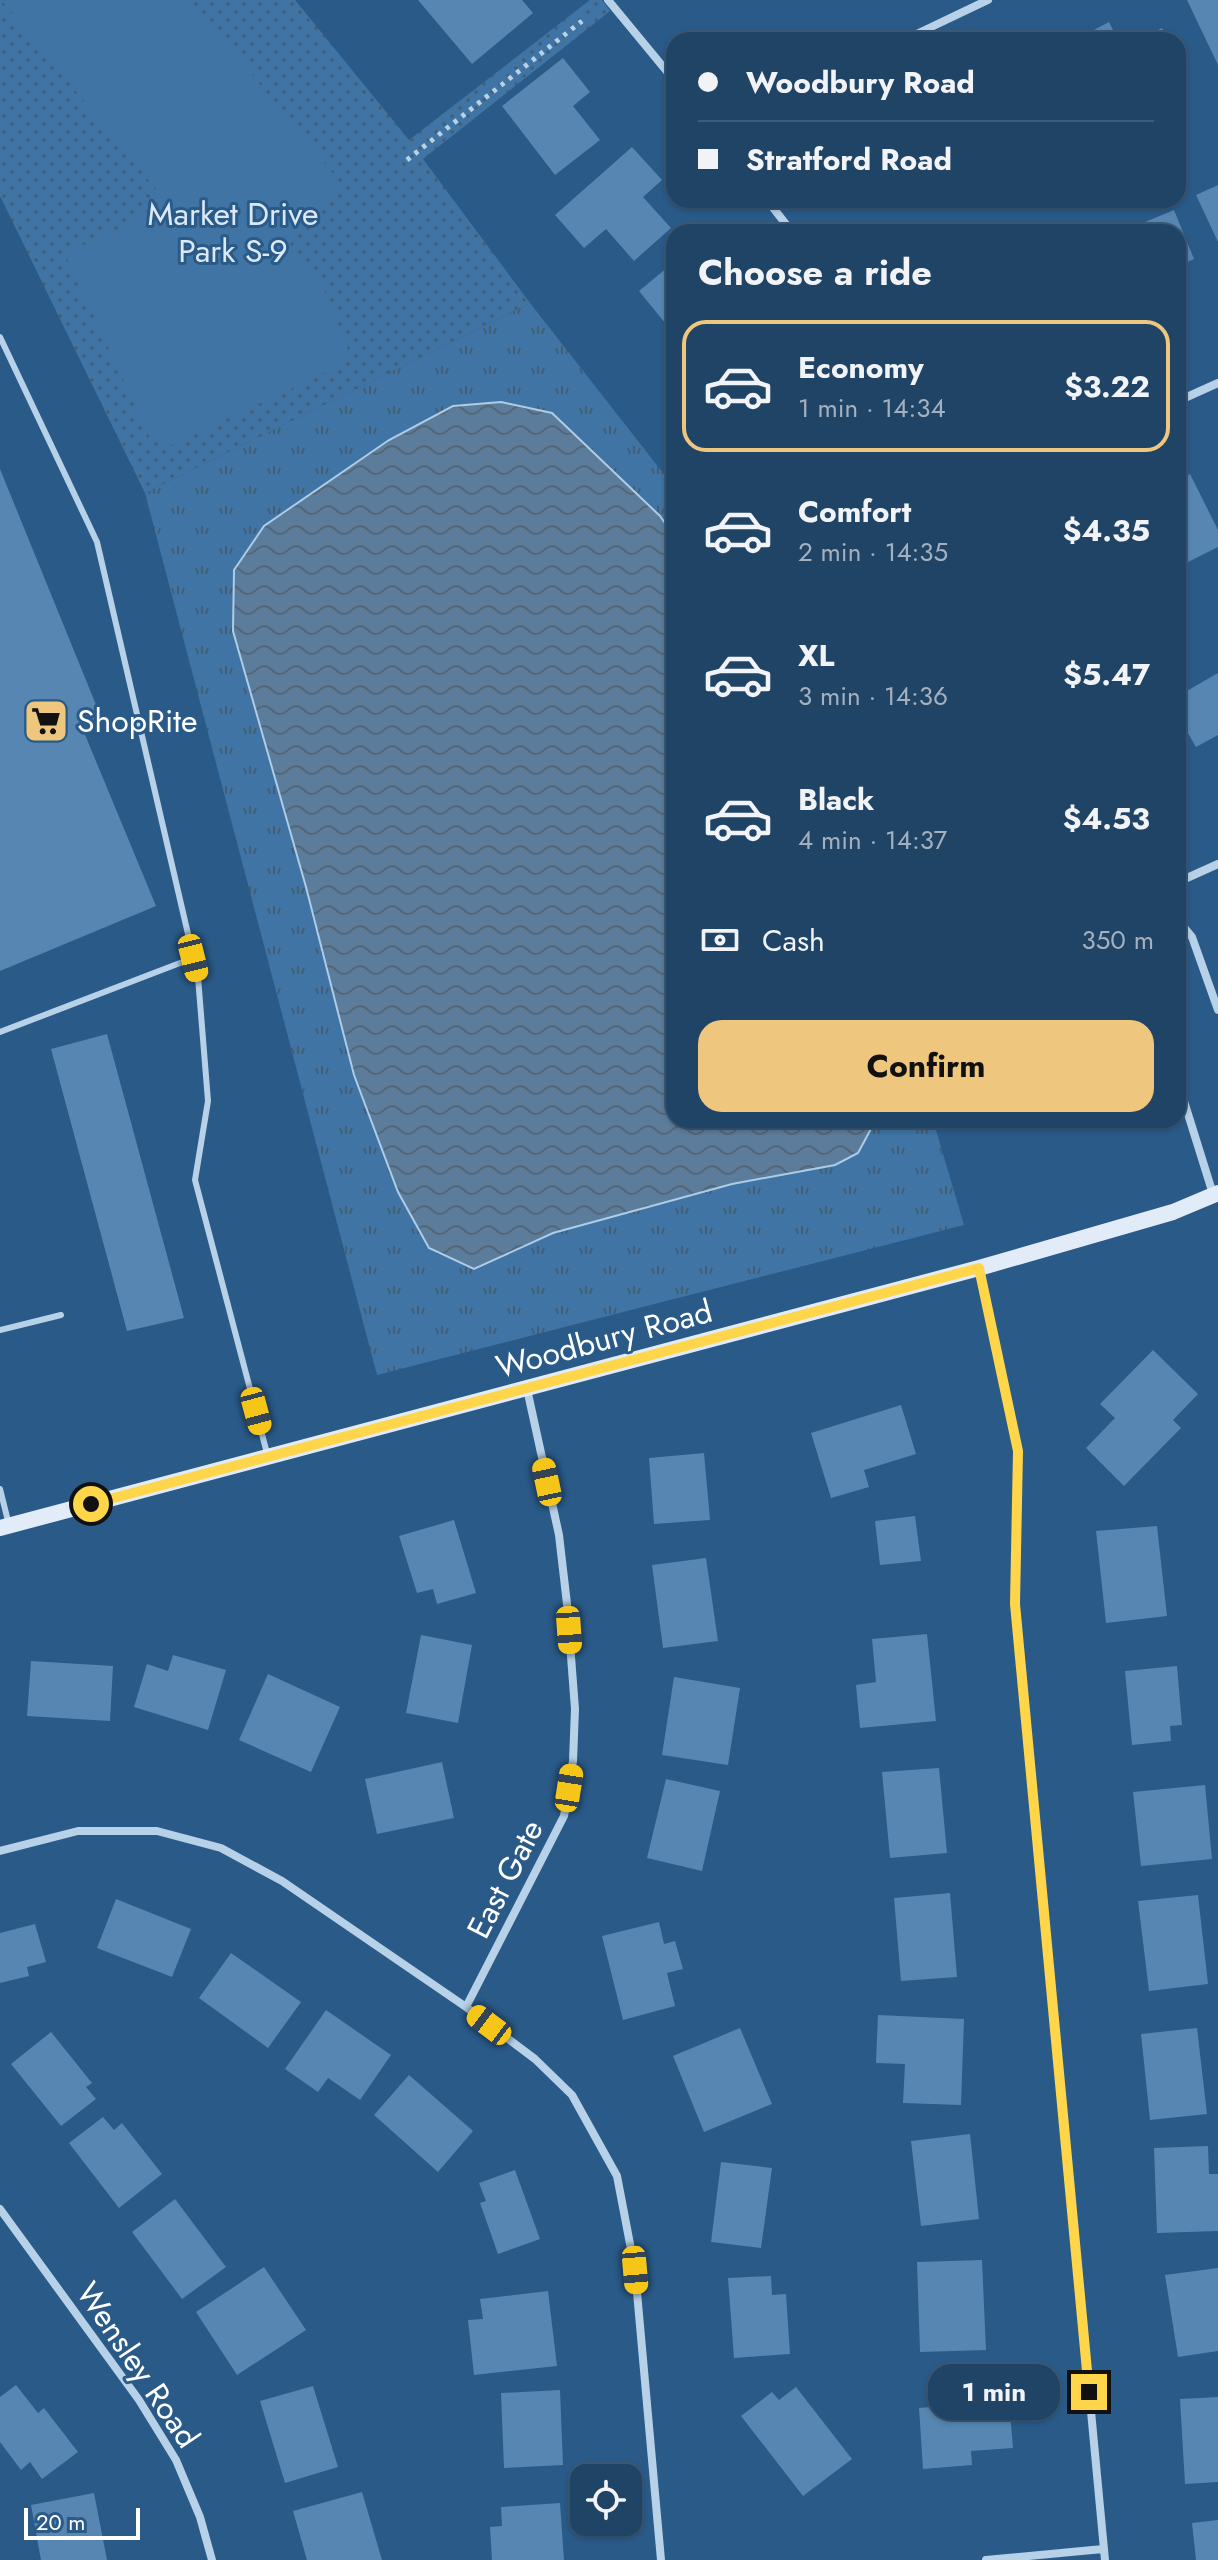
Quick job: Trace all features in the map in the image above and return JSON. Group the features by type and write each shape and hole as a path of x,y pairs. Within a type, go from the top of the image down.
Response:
{"main road":[{"name":"Woodbury Road","path":"4,1527 979,1268 1173,1212 1216,1194"}],"street":[{"path":"608,0 666,70"},
{"path":"921,32 988,0"},
{"path":"773,208 786,224"},
{"path":"1186,397 1218,383"},
{"path":"1186,878 1218,864"},
{"path":"1186,930 1192,937 1218,1010"},
{"path":"1186,1106 1216,1194"},
{"path":"979,1268 1018,1451 1015,1604 1105,2560"},
{"name":"East Gate","path":"466,2007 564,1816 573,1761 575,1709 559,1535 527,1389"},
{"path":"0,1851 78,1831 157,1831 221,1848 282,1881 466,2007 535,2059 572,2095 617,2176 635,2270 661,2560"},
{"name":"Wensley Road","path":"0,2209 139,2400 176,2460 200,2517 212,2560"},
{"path":"986,2560 1103,2549"}],"lane":[{"path":"0,337 97,542 198,977 208,1101 195,1180 268,1457"},
{"path":"0,1032 193,958"},
{"path":"0,1330 61,1315"},
{"path":"0,1489 4,1527"}],"path":[{"path":"407,160 582,21"}],"green space":[{"name":"Market Drive Park S-9","path":"0,0 295,0 409,140 590,0 602,0 610,11 423,159 530,303 145,493 0,196"},
{"path":"1,0 191,0 345,188 281,240 319,277 352,360 170,446 150,438 65,254 153,212 173,210"},
{"path":"530,303 666,477 666,1128 935,1128 964,1225 377,1375 145,493"}],"water":[{"path":"501,402 552,413 666,525 666,1128 871,1128 858,1153 835,1165 732,1184 553,1233 474,1269 429,1248 398,1192 354,1075 306,887 233,631 234,570 264,526 389,440 453,406"}],"building":[{"path":"418,0 522,0 533,13 472,64"},
{"path":"1187,0 1218,0 1218,65"},
{"path":"1109,22 1114,32 1090,32"},
{"path":"563,58 590,92 573,106 600,140 555,175 502,106"},
{"path":"632,147 662,180 643,197 667,224 666,232 634,261 606,229 584,248 555,215"},
{"path":"1218,185 1218,242 1196,195"},
{"path":"1174,210 1180,224 1140,224"},
{"path":"1186,239 1194,259 1186,262"},
{"path":"666,269 666,324 639,291"},
{"name":"ShopRite","path":"0,469 101,717 81,725 156,906 0,971"},
{"path":"1190,474 1218,530 1218,547 1186,563 1186,476"},
{"path":"1218,673 1218,735 1196,747 1186,730 1186,691"},
{"path":"107,1034 184,1318 127,1331 51,1049"},
{"path":"1153,1350 1198,1394 1173,1420 1181,1428 1124,1486 1086,1448 1115,1418 1100,1404"},
{"path":"901,1405 916,1454 864,1470 869,1487 831,1498 811,1433"},
{"path":"704,1453 710,1520 654,1524 649,1458"},
{"path":"915,1516 921,1561 880,1565 875,1521"},
{"path":"454,1520 476,1593 437,1604 433,1589 417,1593 399,1536"},
{"path":"1157,1526 1167,1616 1106,1623 1096,1531"},
{"path":"706,1558 718,1641 663,1648 652,1565"},
{"path":"927,1634 936,1721 860,1728 856,1685 876,1682 872,1639"},
{"path":"421,1635 472,1645 458,1723 406,1713"},
{"path":"173,1655 226,1670 208,1730 134,1707 147,1664 168,1671"},
{"path":"31,1661 113,1666 110,1721 27,1716"},
{"path":"1177,1666 1182,1725 1170,1726 1171,1741 1132,1745 1125,1671"},
{"path":"268,1674 340,1707 311,1772 239,1740"},
{"path":"674,1677 740,1688 728,1765 662,1755"},
{"path":"442,1762 454,1818 377,1834 365,1779"},
{"path":"939,1768 947,1853 890,1858 882,1772"},
{"path":"666,1779 720,1791 702,1871 647,1858"},
{"path":"1205,1785 1212,1859 1141,1866 1133,1792"},
{"path":"950,1893 957,1977 901,1981 894,1898"},
{"path":"1198,1895 1208,1984 1149,1991 1138,1901"},
{"path":"116,1899 191,1929 172,1977 97,1948"},
{"path":"659,1922 664,1944 675,1941 683,1969 667,1973 675,2006 623,2020 602,1936"},
{"path":"35,1924 46,1962 27,1967 29,1976 0,1983 0,1933"},
{"path":"231,1953 301,2002 268,2048 199,1998"},
{"path":"326,2010 391,2055 360,2100 328,2078 318,2092 285,2069"},
{"path":"878,2015 964,2019 961,2105 903,2103 905,2064 876,2063"},
{"path":"740,2028 772,2104 704,2132 673,2056"},
{"path":"1197,2028 1207,2114 1150,2120 1141,2034"},
{"path":"51,2032 92,2083 86,2087 96,2099 61,2126 11,2064"},
{"path":"409,2075 473,2131 438,2172 374,2115"},
{"path":"103,2117 114,2130 122,2123 162,2174 119,2208 69,2143"},
{"path":"970,2134 979,2219 921,2226 911,2141"},
{"path":"1208,2146 1209,2174 1218,2174 1218,2231 1157,2233 1154,2148"},
{"path":"721,2162 772,2168 761,2248 711,2242"},
{"path":"515,2170 540,2239 498,2254 480,2203 486,2201 479,2183"},
{"path":"175,2199 226,2267 182,2299 132,2232"},
{"path":"982,2260 986,2350 920,2352 917,2262"},
{"path":"264,2267 306,2330 237,2375 196,2312"},
{"path":"1218,2268 1218,2351 1178,2357 1165,2275"},
{"path":"771,2276 772,2295 786,2294 790,2354 734,2358 728,2278"},
{"path":"548,2291 557,2366 474,2375 468,2320 483,2319 480,2299"},
{"path":"16,2385 38,2413 44,2408 78,2452 42,2479 30,2462 21,2470 0,2442 0,2397"},
{"path":"313,2386 338,2467 285,2483 260,2401"},
{"path":"796,2387 852,2459 803,2496 741,2416 772,2392 779,2400"},
{"path":"560,2390 563,2465 504,2468 501,2393"},
{"path":"1218,2397 1218,2482 1185,2484 1180,2399"},
{"path":"1009,2401 1013,2448 971,2451 972,2465 923,2469 919,2408"},
{"path":"362,2492 382,2560 307,2560 293,2511"},
{"path":"94,2493 107,2560 41,2560 31,2505"},
{"path":"560,2503 564,2560 492,2560 490,2527 502,2526 501,2507"},
{"path":"1218,2520 1218,2560 1196,2560 1192,2523"}],"place":[{"name":"ShopRite","path":"46,721"}],"route":[{"path":"91,1504 979,1268 1018,1451 1015,1604 1089,2392"}]}
